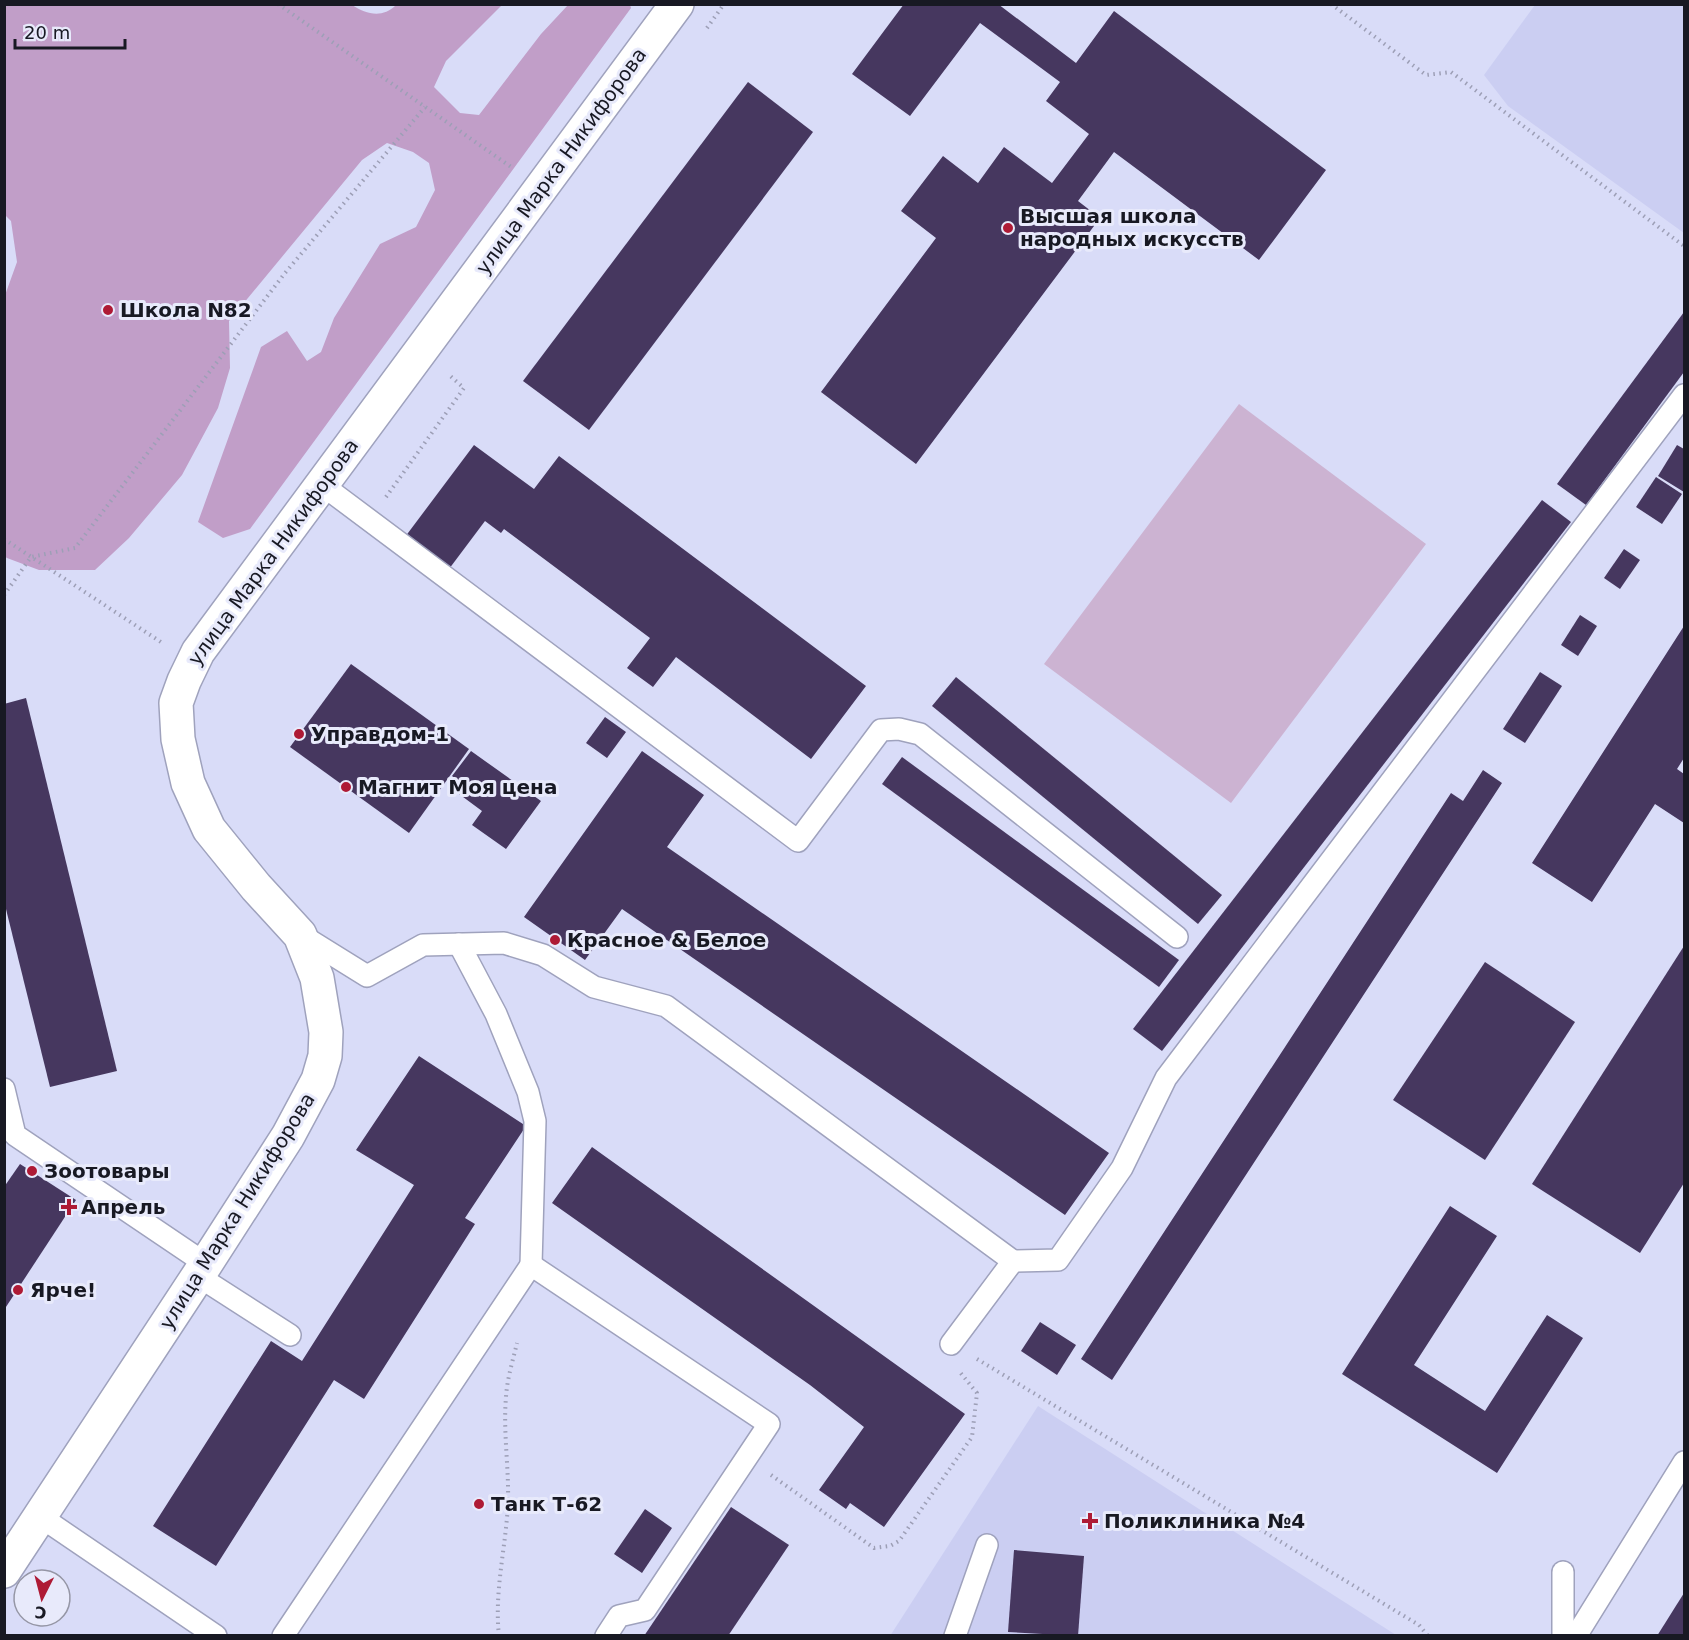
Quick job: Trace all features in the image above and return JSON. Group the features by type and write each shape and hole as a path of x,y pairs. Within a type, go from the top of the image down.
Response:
{"street":[{"name":"улица Марка Никифорова","path":"4,1570 41,1517 288,1136 318,1080 325,1056 326,1032 317,978 300,935 255,886 209,829 188,783 177,739 176,703 193,662 321,484 677,4"}],"lane":[{"path":"300,935 367,976 423,945 504,943 543,955 594,987 666,1006 1013,1260 1058,1260 1122,1168 1166,1078 1684,395"},
{"path":"321,484 798,841 881,730 899,729 920,734 1177,937"},
{"path":"283,1635 531,1265 536,1121 528,1092 496,1014 459,944"},
{"path":"5,1095 15,1135 290,1335"},
{"path":"951,1344 1013,1260"},
{"path":"531,1265 769,1424 645,1610 619,1616 606,1635"},
{"path":"1576,1635 1684,1462"},
{"path":"41,1517 216,1635"},
{"path":"955,1635 987,1545"},
{"path":"1563,1572 1563,1635"}],"path":[{"path":"278,4 542,188"},
{"path":"703,33 724,4"},
{"path":"1331,4 1426,75 1451,72 1684,246"},
{"path":"4,595 32,557 75,548 285,273 425,107"},
{"path":"370,521 464,388 445,370"},
{"path":"4,539 193,662"},
{"path":"499,1635 496,1613 508,1504 506,1394 518,1339"},
{"path":"746,1457 874,1548 890,1546 899,1541 972,1437 977,1393 956,1366 950,1352 951,1344 1419,1625 1428,1635"}],"shaded area":[{"name":"Школа N82","path":"5,5 352,5 363,11 380,14 396,5 502,5 446,61 434,87 460,113 479,115 541,34 568,5 630,5 631,8 250,529 223,538 198,522 261,347 287,331 307,361 321,352 334,318 380,244 416,227 435,190 429,163 413,152 387,143 362,160 229,321 230,368 218,408 182,475 129,538 95,570 39,570 7,558 4,556 4,298 17,262 11,221 4,214"},
{"path":"1535,5 1684,5 1684,233 1508,106 1484,75"},
{"path":"1239,404 1426,544 1231,803 1044,664"},
{"name":"Поликлиника №4","path":"1038,1406 1396,1635 890,1636"}],"building":[{"name":"Высшая школа народных искусств","path":"904,4 998,4 1076,63 1114,11 1326,170 1259,260 1114,152 1078,201 1100,218 916,464 821,392 936,238 901,211 943,156 978,183 1004,147 1052,183 1089,134 1046,101 1060,82 980,23 910,116 852,74"},
{"path":"748,82 813,132 589,430 523,381"},
{"path":"1684,312 1684,372 1586,505 1557,484"},
{"path":"474,445 534,489 559,456 866,686 811,759 676,657 653,687 627,668 650,638 504,529 501,533 485,521 449,569 405,537"},
{"path":"1677,445 1684,449 1684,492 1658,476"},
{"path":"1656,477 1682,494 1662,524 1636,507"},
{"path":"1542,500 1571,522 1162,1051 1133,1029"},
{"path":"1624,549 1640,560 1620,589 1604,578"},
{"path":"1580,615 1597,626 1578,656 1561,645"},
{"path":"1684,626 1684,758 1677,769 1684,774 1684,823 1655,804 1592,902 1532,863"},
{"path":"351,664 469,749 409,833 290,747"},
{"path":"1540,672 1562,686 1525,743 1503,729"},
{"path":"956,677 1222,895 1198,924 932,706"},
{"path":"26,698 117,1071 50,1087 4,901 4,704"},
{"path":"605,717 626,732 607,758 586,743"},
{"path":"471,751 541,801 506,849 472,825 482,811 455,791 461,783 452,776"},
{"path":"642,751 704,795 667,847 1109,1153 1065,1215 622,909 585,960 524,917"},
{"path":"902,757 1179,960 1159,987 882,784"},
{"path":"1483,770 1502,783 1112,1380 1081,1359 1451,793 1463,801"},
{"path":"1684,946 1684,1183 1640,1253 1532,1184"},
{"path":"1485,962 1575,1022 1485,1160 1393,1100"},
{"path":"419,1056 526,1126 465,1218 475,1224 364,1399 334,1380 216,1566 153,1526 271,1341 302,1361 414,1185 356,1150"},
{"path":"592,1147 965,1414 884,1527 850,1503 846,1509 819,1490 864,1427 810,1385 552,1203"},
{"path":"20,1164 76,1200 4,1310 4,1187"},
{"path":"1450,1206 1497,1236 1414,1365 1485,1411 1547,1315 1583,1338 1497,1473 1342,1374"},
{"path":"1040,1322 1076,1345 1057,1375 1021,1351"},
{"path":"731,1507 789,1545 728,1636 644,1636"},
{"path":"645,1509 672,1528 642,1573 614,1554"},
{"path":"1014,1550 1084,1556 1078,1636 1008,1632"},
{"path":"1684,1593 1684,1636 1657,1636"}],"place":[{"name":"Высшая школа народных искусств","path":"1008,228"},
{"name":"Школа N82","path":"108,310"},
{"name":"Управдом-1","path":"299,734"},
{"name":"Магнит Моя цена","path":"346,787"},
{"name":"Красное & Белое","path":"555,940"},
{"name":"Зоотовары","path":"32,1171"},
{"name":"Апрель","path":"69,1207"},
{"name":"Ярче!","path":"18,1290"},
{"name":"Танк Т-62","path":"479,1504"},
{"name":"Поликлиника №4","path":"1090,1521"}]}
